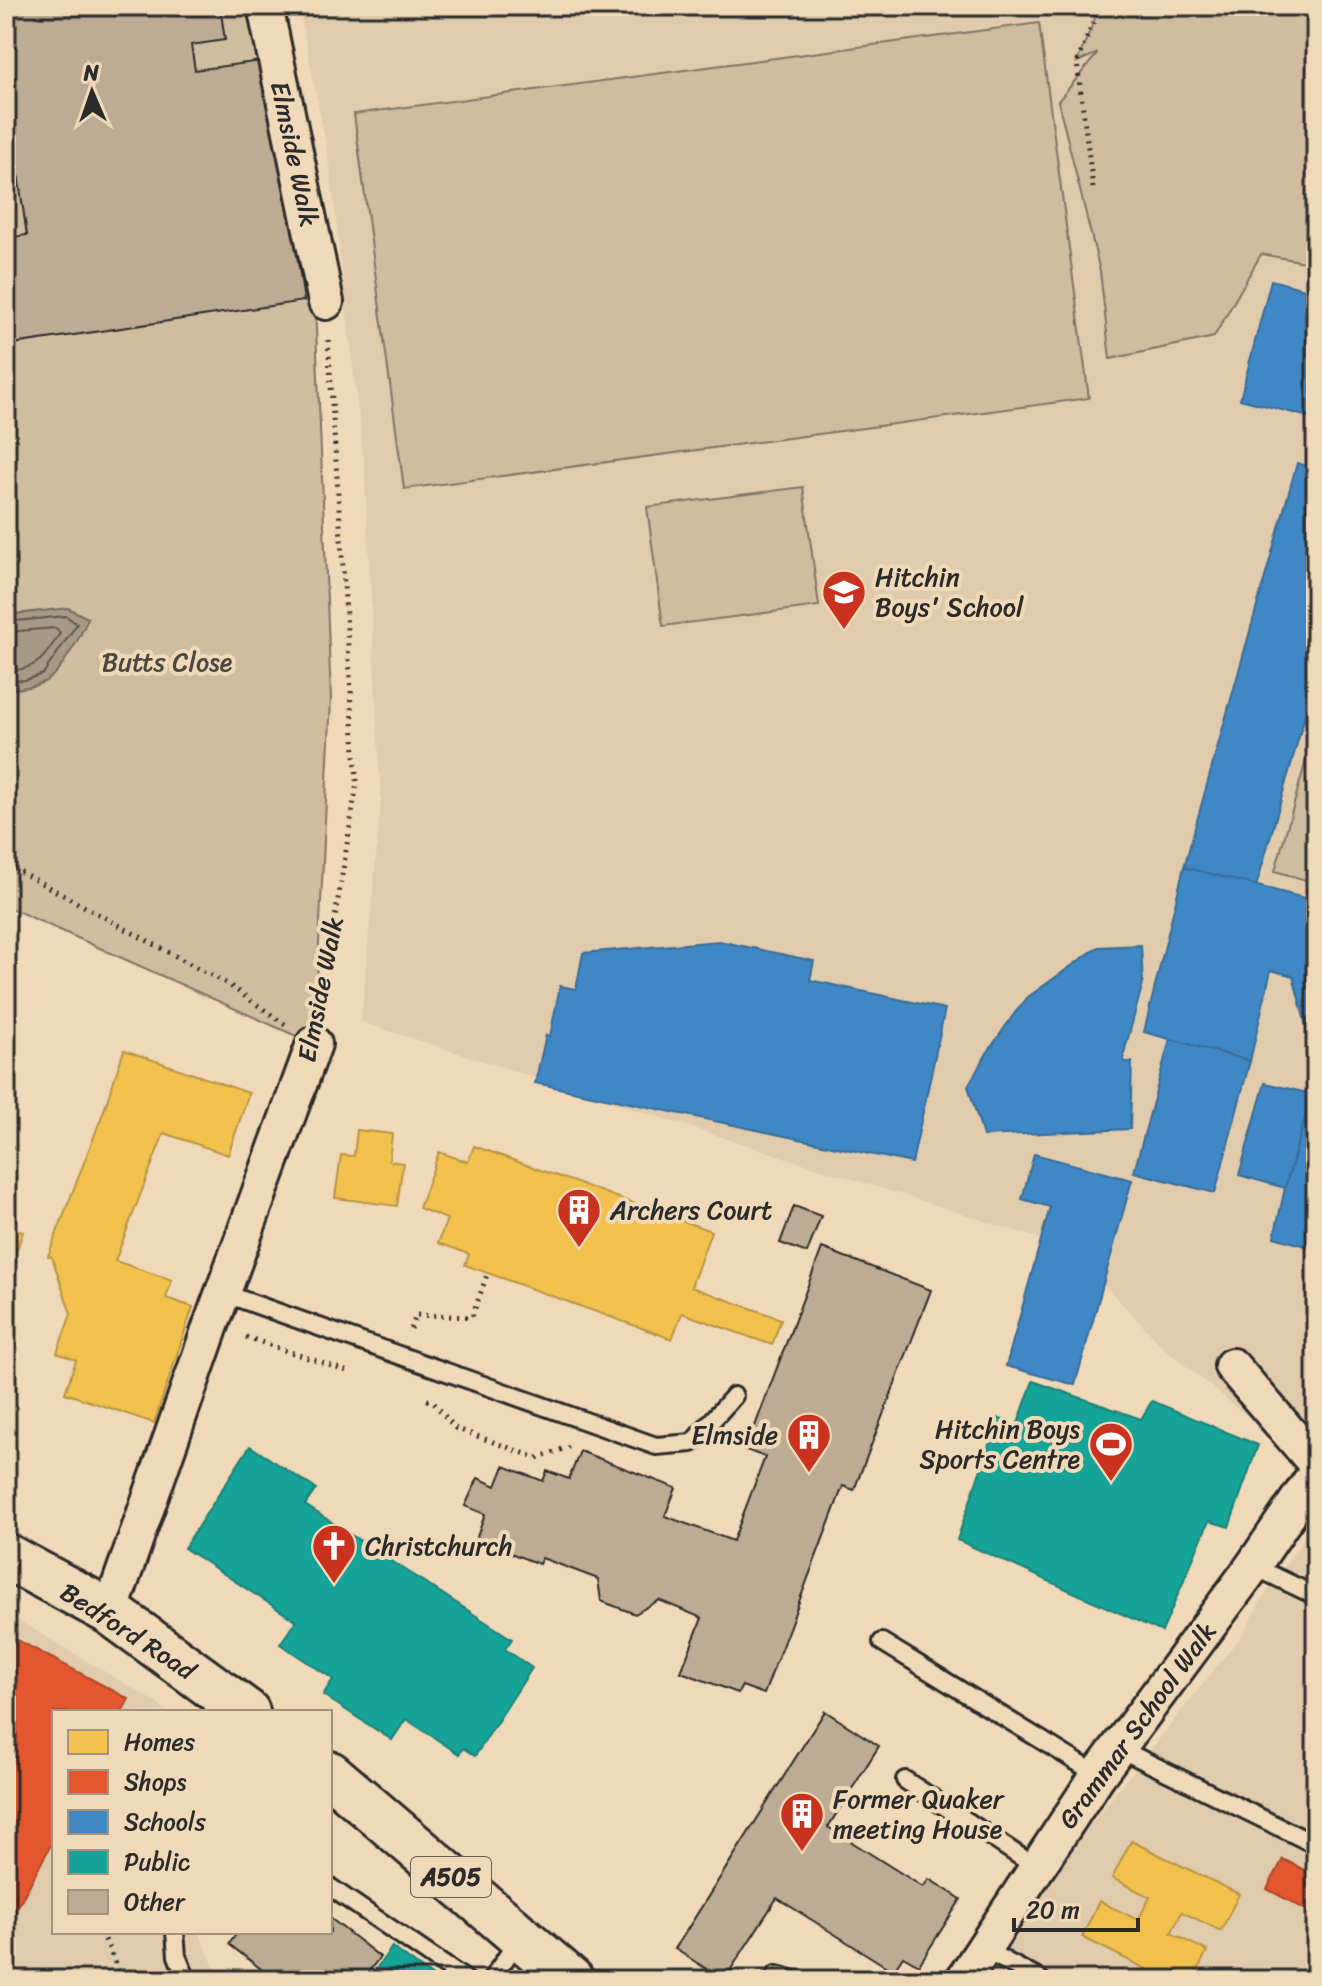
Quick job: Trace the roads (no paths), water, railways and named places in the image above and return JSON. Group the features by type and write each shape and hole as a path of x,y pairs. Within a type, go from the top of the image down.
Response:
{"main road":[{"name":"Bedford Road","path":"6,1556 110,1612 244,1710"},
{"name":"A505","path":"332,1776 571,1980"}],"street":[{"name":"Elmside Walk","path":"265,6 326,302"},
{"name":"Elmside Walk","path":"110,1612 314,1044"},
{"path":"1232,1366 1316,1464"},
{"name":"Grammar School Walk","path":"963,1980 1098,1775 1253,1566 1316,1473"}],"lane":[{"path":"223,1293 656,1446 692,1443 734,1396"},
{"path":"1253,1566 1316,1596"},
{"path":"882,1642 1098,1775"},
{"path":"1118,1748 1316,1845"},
{"path":"905,1780 1036,1867"},
{"path":"332,1888 466,1980"},
{"path":"175,1934 177,1956 187,1980"},
{"path":"491,1980 521,1937"},
{"path":"983,1949 1041,1980"},
{"path":"773,1980 776,1975 795,1980"}],"water":[{"path":"68,608 88,618 63,663 44,682 25,688 6,689 6,615"}],"place":[{"name":"Hitchin Boys' School","path":"844,631"},
{"name":"Archers Court","path":"579,1249"},
{"name":"Elmside","path":"809,1474"},
{"name":"Hitchin Boys Sports Centre","path":"1111,1483"},
{"name":"Christchurch","path":"334,1585"},
{"name":"Former Quaker meeting House","path":"802,1853"}],"park label":[{"name":"Butts Close","path":"167,662"}]}
